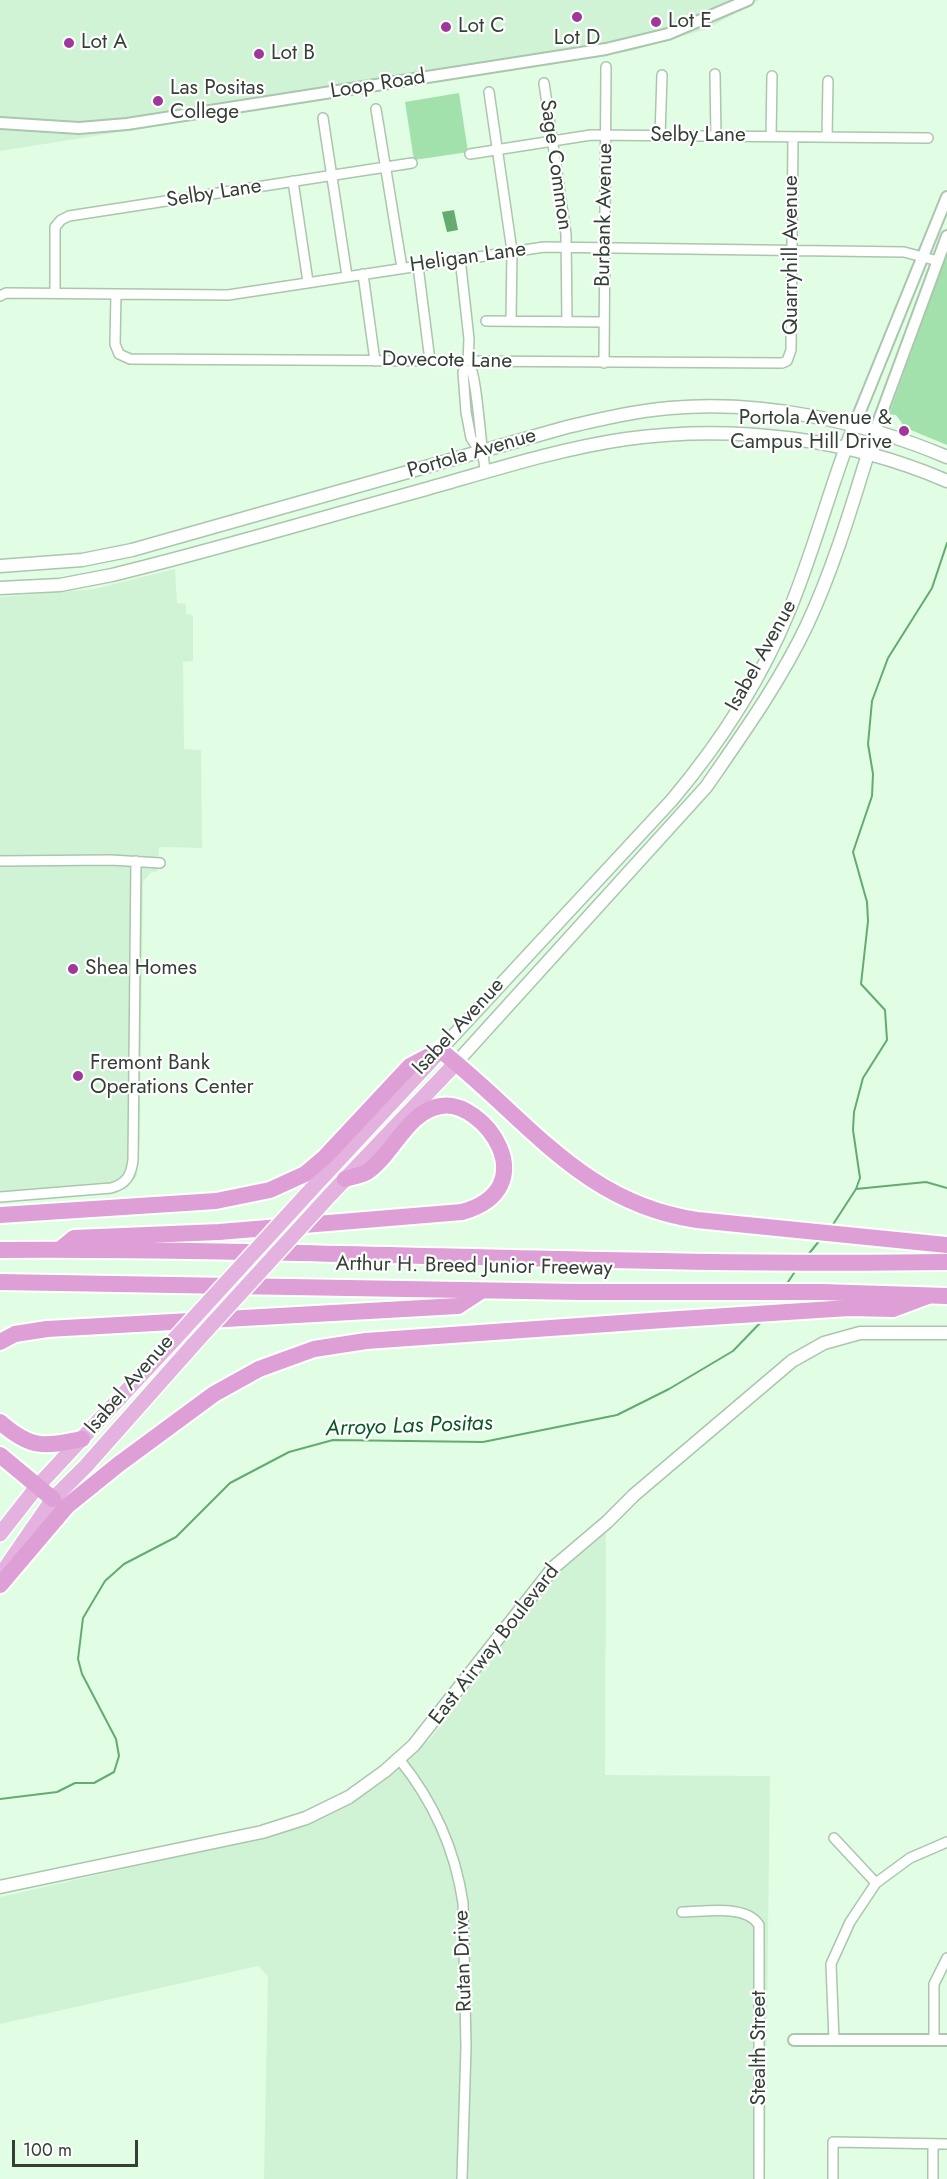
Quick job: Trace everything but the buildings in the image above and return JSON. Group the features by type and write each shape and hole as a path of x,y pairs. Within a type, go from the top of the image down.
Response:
{"highway":[{"path":"0,1215 216,1201 270,1190 305,1174 325,1158 410,1066 440,1050 572,1167 611,1194 632,1204 674,1216 947,1245"},
{"name":"Isabel Avenue","path":"0,1534 36,1488 440,1050"},
{"name":"Isabel Avenue","path":"0,1576 53,1499 86,1466 330,1195 456,1063"},
{"path":"60,1249 74,1239 219,1232 462,1212 487,1202 496,1193 506,1168 503,1154 496,1140 486,1129 461,1109 440,1106 419,1117 367,1172 345,1179"},
{"name":"Arthur H. Breed Junior Freeway","path":"0,1250 60,1249 843,1264 947,1262"},
{"name":"Arthur H. Breed Junior Freeway","path":"0,1282 482,1291 755,1291 947,1296"},
{"path":"0,1342 15,1334 47,1329 458,1306 482,1291"},
{"path":"0,1585 67,1506 214,1394 259,1369 314,1349 366,1341 849,1308 893,1309 928,1296"},
{"path":"0,1422 18,1438 29,1443 53,1445 82,1439"},
{"path":"0,1455 36,1488 53,1499"}],"main road":[{"name":"Portola Avenue","path":"0,566 74,561 124,552 615,416 670,408 757,409 854,426 875,431 947,457"},
{"name":"Isabel Avenue","path":"440,1050 672,800 693,775 740,707 788,614 854,426"},
{"name":"Isabel Avenue","path":"456,1063 706,787 770,693 807,625 831,565 875,431"},
{"name":"Portola Avenue","path":"0,588 60,585 112,575 486,472 586,447 668,434 754,434 845,449 917,468 947,481"},
{"name":"East Airway Boulevard","path":"0,1887 284,1825 349,1797 399,1759 441,1713 554,1567 607,1522 634,1494 792,1361 824,1343 860,1333 947,1333"}],"street":[{"name":"Loop Road","path":"0,123 79,128 127,124 606,49 668,34 748,0"},
{"name":"Burbank Avenue","path":"604,363 606,67"},
{"path":"715,74 716,136"},
{"path":"660,136 662,75"},
{"path":"771,137 772,76"},
{"path":"828,81 828,137"},
{"name":"Sage Common","path":"543,83 567,248 567,322"},
{"path":"489,92 512,251 511,321"},
{"path":"376,109 402,268"},
{"path":"323,118 347,276"},
{"name":"Selby Lane","path":"471,154 582,136 928,138"},
{"name":"Quarryhill Avenue","path":"776,364 787,361 791,350 793,137"},
{"name":"Selby Lane","path":"55,293 56,227 69,216 412,163"},
{"path":"293,181 308,282"},
{"path":"854,426 947,197"},
{"path":"875,431 947,236"},
{"name":"Heligan Lane","path":"3,295 55,293 228,295 460,258 512,251 567,248 904,252 938,261"},
{"path":"460,258 468,319 468,362 463,372 466,412 471,438 480,452 486,472"},
{"path":"418,266 430,361"},
{"path":"363,274 375,361"},
{"name":"Dovecote Lane","path":"116,294 115,344 119,354 130,359 776,364"},
{"path":"486,321 604,322"},
{"path":"0,861 160,863"},
{"path":"0,1197 118,1186 129,1176 133,1160 136,861"},
{"name":"Rutan Drive","path":"399,1759 419,1784 438,1817 460,1881 465,1925 466,2047 462,2179"},
{"path":"834,1838 876,1883"},
{"path":"834,2040 831,1964 850,1922 876,1883 910,1858 947,1842"},
{"name":"Stealth Street","path":"682,1912 741,1912 755,1918 760,1933 759,2179"},
{"path":"934,2040 934,1984 947,1958"},
{"path":"794,2040 947,2040"},
{"path":"833,2179 833,2142 947,2144"},
{"path":"933,2144 933,2179"}],"shaded area":[{"name":"Las Positas College","path":"0,0 759,0 707,29 631,51 0,151"},
{"path":"459,93 468,152 414,160 405,102"},
{"path":"454,210 458,230 447,232 442,212"},
{"path":"947,254 947,445 901,426 902,423 896,415 889,414"},
{"path":"175,569 177,603 186,604 186,614 193,615 193,661 183,662 184,749 201,750 202,848 159,847 158,871 150,873 143,882 140,1140 137,1176 127,1188 117,1192 0,1202 0,597 94,589"},
{"path":"606,1532 605,1775 770,1776 765,2179 264,2179 268,1976 258,1966 0,2024 0,1897 278,1834 326,1817 358,1799 387,1779 430,1739 541,1594 564,1568"}],"waterway":[{"path":"832,1226 856,1189 860,1178 853,1130 854,1112 863,1078 887,1040 885,1010 861,984 868,921 867,902 853,852 872,796 873,774 868,744 872,701 888,658 932,588 947,543"},
{"name":"Arroyo Las Positas","path":"856,1189 926,1182 947,1188"},
{"name":"Arroyo Las Positas","path":"807,1256 820,1240"},
{"name":"Arroyo Las Positas","path":"786,1285 796,1270"},
{"name":"Arroyo Las Positas","path":"0,1799 57,1792 75,1783 94,1783 114,1772 119,1756 116,1739 82,1674 78,1659 83,1618 105,1581 124,1564 176,1537 230,1483 289,1452 333,1440 483,1442 617,1415 669,1389 733,1351 761,1322"}],"place":[{"name":"Lot D","path":"577,17"},
{"name":"Lot E","path":"656,22"},
{"name":"Lot C","path":"446,27"},
{"name":"Lot A","path":"69,43"},
{"name":"Lot B","path":"259,54"},
{"name":"Las Positas College","path":"158,101"},
{"name":"Portola Avenue & Campus Hill Drive","path":"904,431"},
{"name":"Shea Homes","path":"73,969"},
{"name":"Fremont Bank Operations Center","path":"78,1076"}]}
